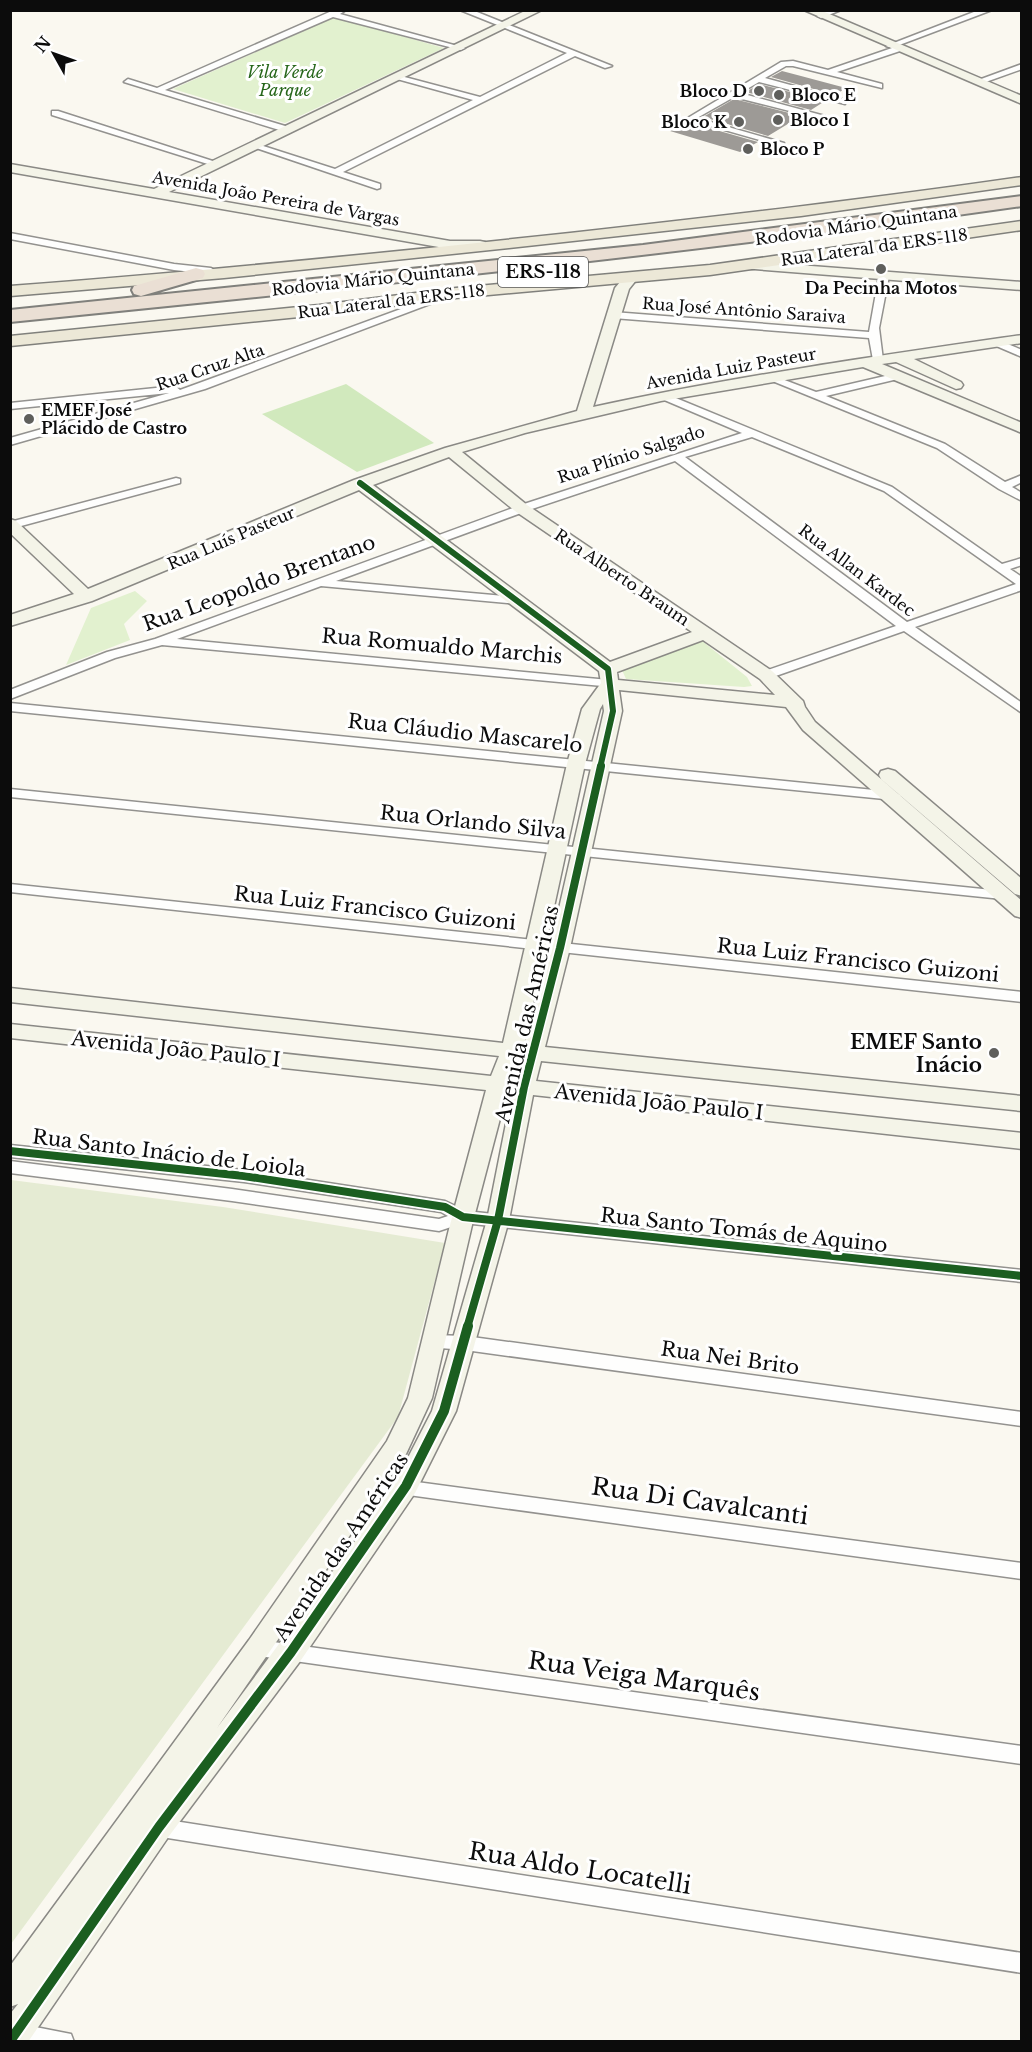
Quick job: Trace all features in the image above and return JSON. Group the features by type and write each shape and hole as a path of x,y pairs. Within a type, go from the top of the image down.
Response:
{"highway":[{"name":"Rodovia Mário Quintana","path":"10,316 636,252 824,230 1022,201"},
{"name":"Rodovia Mário Quintana","path":"10,323 676,258 812,243 1022,212"},
{"path":"959,222 1022,223"},
{"path":"68,310 196,274"}],"main road":[{"path":"10,291 156,271 196,274 381,258 752,219 1022,181"},
{"name":"Rua Lateral da ERS-118","path":"10,341 413,303 456,293 606,281 626,283 746,265 799,264 1022,223"}],"street":[{"path":"319,10 338,12 460,48"},
{"path":"464,10 608,66"},
{"path":"149,196 506,27 537,10"},
{"path":"809,10 893,48 1022,100"},
{"path":"821,16 837,10"},
{"path":"829,72 988,10"},
{"path":"158,91 338,12"},
{"path":"336,172 574,53"},
{"path":"781,145 691,121 690,117 789,63 879,86"},
{"path":"977,82 1022,66"},
{"path":"400,77 481,100"},
{"path":"758,79 842,102"},
{"path":"128,82 289,130"},
{"path":"732,94 822,118"},
{"path":"55,113 217,164"},
{"path":"254,147 377,186"},
{"name":"Avenida João Pereira de Vargas","path":"10,168 149,196"},
{"name":"Avenida João Pereira de Vargas","path":"10,176 466,246 537,241"},
{"name":"Avenida João Pereira de Vargas","path":"249,213 395,246 394,251 381,258"},
{"path":"10,236 156,271 226,271"},
{"path":"395,246 408,244 411,241 409,238"},
{"path":"799,264 884,276 1022,286"},
{"path":"884,276 873,335 871,361 898,376 1022,429"},
{"path":"583,415 613,315 626,283"},
{"name":"Rua Cruz Alta","path":"10,442 201,387 413,303"},
{"name":"Rua José Antônio Saraiva","path":"613,315 873,335"},
{"name":"Avenida Luiz Pasteur","path":"451,451 583,415 666,397 896,356 1022,339"},
{"path":"998,343 1022,354"},
{"path":"896,356 1022,417"},
{"path":"813,396 898,376"},
{"path":"770,378 941,446 1022,498"},
{"path":"10,406 201,387"},
{"path":"134,392 148,404"},
{"path":"666,397 888,489 1022,584"},
{"name":"Rua Plínio Salgado","path":"521,508 752,433"},
{"name":"Rua Luís Pasteur","path":"10,621 86,597 360,483 451,451"},
{"name":"Rua Alberto Braum","path":"451,451 521,508 766,675 792,702"},
{"name":"Rua Allan Kardec","path":"676,456 906,627 1022,709"},
{"path":"1003,487 1022,478"},
{"path":"11,525 176,481"},
{"path":"360,483 515,601 608,677 705,633"},
{"name":"Rua Leopoldo Brentano","path":"10,695 111,655 159,642 521,508"},
{"path":"11,525 86,597"},
{"path":"1001,568 1022,561"},
{"path":"320,583 515,601"},
{"path":"766,675 1022,584"},
{"name":"Rua Romualdo Marchis","path":"159,642 608,677 792,702"},
{"name":"Avenida das Américas","path":"13,2037 159,1827 291,1652 406,1486 444,1411 498,1220 524,1088 523,1052 537,945 556,850 591,709 608,677"},
{"name":"Avenida das Américas","path":"10,1992 259,1648 397,1447 420,1398 463,1217 498,1084 523,1052 560,948 613,711 608,677"},
{"path":"792,702 809,726 1022,912"},
{"path":"792,702 825,722 1022,890"},
{"name":"Rua Cláudio Mascarelo","path":"10,707 915,798"},
{"name":"Rua Orlando Silva","path":"10,793 1002,895"},
{"name":"Rua Luiz Francisco Guizoni","path":"10,888 1022,997"},
{"name":"Avenida João Paulo I","path":"10,995 1022,1104"},
{"name":"Avenida João Paulo I","path":"10,1030 1022,1141"},
{"name":"Rua Santo Inácio de Loiola","path":"10,1151 244,1176 445,1207 463,1217"},
{"name":"Rua Santo Inácio de Loiola","path":"10,1167 232,1195 439,1225 463,1217"},
{"name":"Rua Santo Tomás de Aquino","path":"463,1217 1022,1276"},
{"name":"Rua Nei Brito","path":"433,1342 465,1343 1022,1419"},
{"name":"Rua Di Cavalcanti","path":"372,1483 1022,1571"},
{"name":"Rua Veiga Marquês","path":"259,1648 1022,1755"},
{"name":"Rua Aldo Locatelli","path":"132,1822 1022,1963"},
{"path":"13,2037 63,2042"}],"green space":[{"name":"Vila Verde Parque","path":"335,17 444,48 285,123 173,89"},
{"path":"346,384 434,443 357,472 262,414"},
{"path":"135,591 147,601 124,624 130,640 66,665 91,608"},
{"path":"701,640 747,677 752,686 626,679 622,670"},
{"path":"11,1180 223,1207 445,1243 398,1417 11,1944"}],"building":[{"path":"782,71 846,88 835,95 771,77"},
{"path":"759,84 825,101 811,110 746,92"},
{"path":"734,99 801,116 768,136 703,117"},
{"path":"688,122 758,142 740,152 670,131"}],"cycle path":[{"path":"10,2041 159,1827 291,1652 364,1549 406,1486 444,1411 498,1220 524,1087 560,948 613,711 608,669 360,483"},
{"path":"10,1151 244,1176 445,1207 463,1217 1022,1276"}],"place":[{"name":"Bloco D","path":"759,91"},
{"name":"Bloco E","path":"779,95"},
{"name":"Bloco I","path":"778,120"},
{"name":"Bloco K","path":"739,122"},
{"name":"Bloco P","path":"748,149"},
{"name":"Da Pecinha Motos","path":"881,269"},
{"name":"EMEF José Plácido de Castro","path":"29,419"},
{"name":"EMEF Santo Inácio","path":"994,1053"}]}
